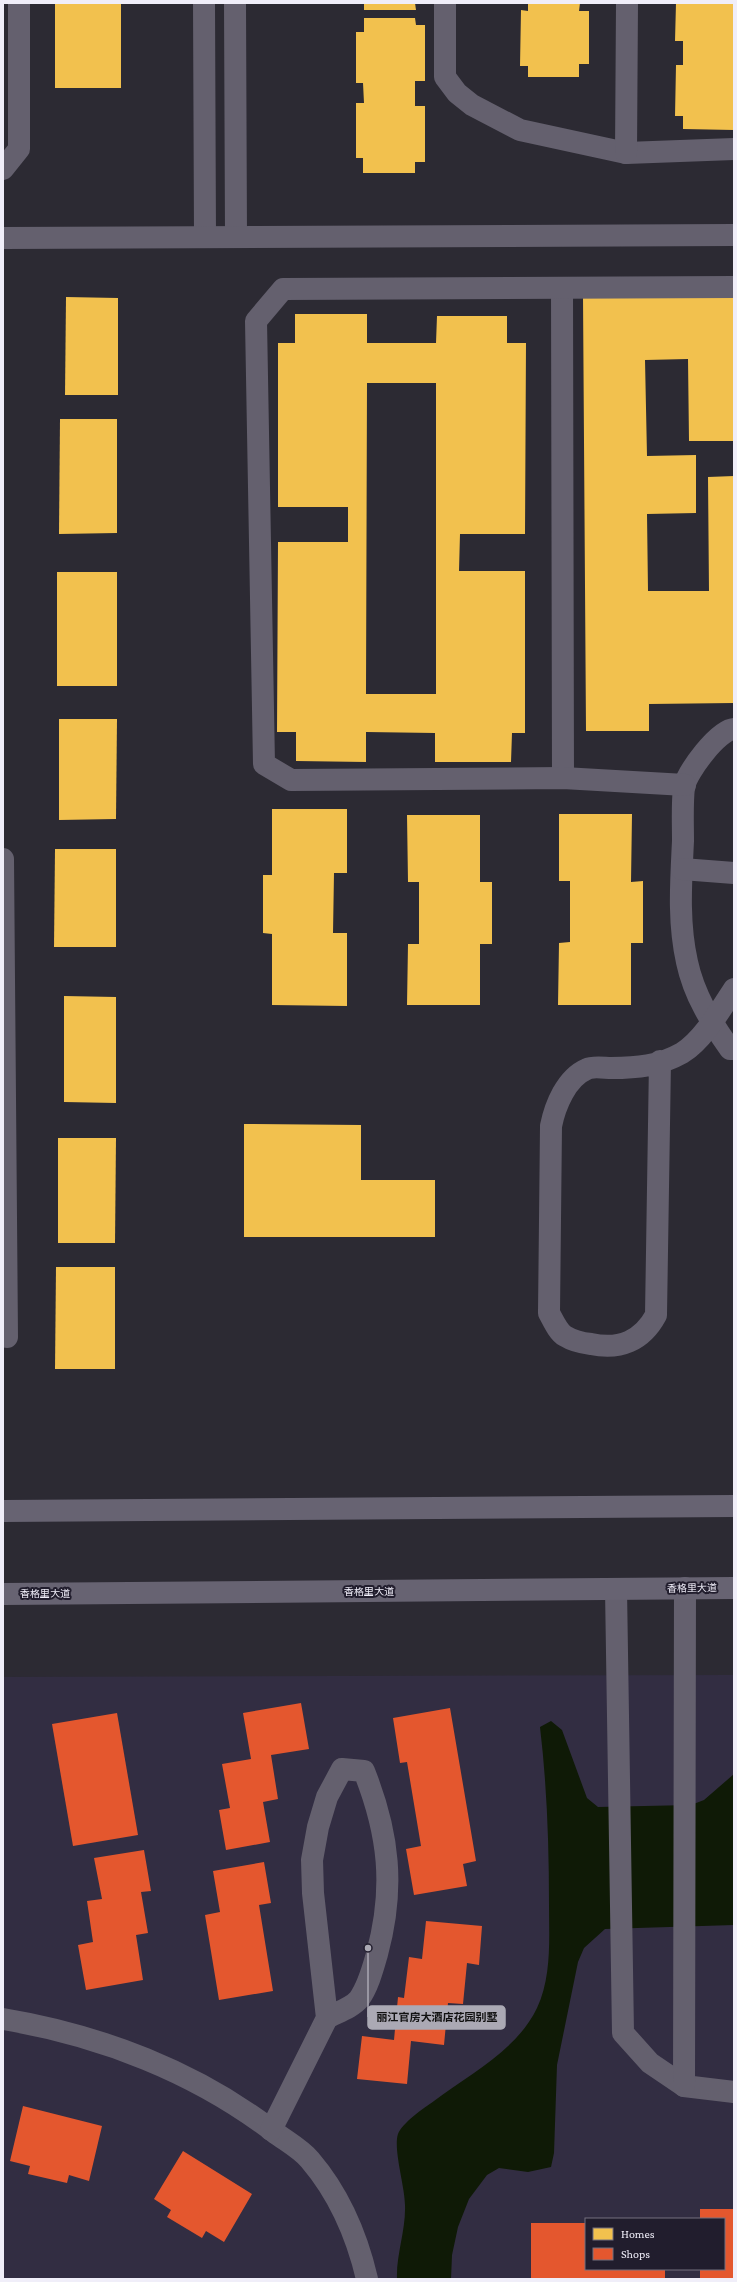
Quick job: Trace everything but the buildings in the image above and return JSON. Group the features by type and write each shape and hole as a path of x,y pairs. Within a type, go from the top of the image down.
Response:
{"main road":[{"path":"3,1511 733,1503"},
{"name":"香格里大道","path":"3,1594 734,1588"}],"street":[{"path":"3,169 19,149 19,3"},
{"path":"204,3 205,237"},
{"path":"235,3 236,236"},
{"path":"445,3 445,77 457,92 472,105 520,130 626,153 734,149"},
{"path":"626,153 627,3"},
{"path":"3,238 236,236 734,236"},
{"path":"684,785 563,778 291,780 264,764 256,321 283,289 734,287"},
{"path":"562,288 563,778"},
{"path":"734,729 728,729 709,744 684,785 681,929 687,964 698,997 712,1024 730,1049 734,1049"},
{"path":"3,859 4,1194 7,1337"},
{"path":"682,869 734,872"},
{"path":"660,1061 656,1315 646,1331 631,1342 619,1346 606,1347 577,1342 563,1335 549,1313 551,1126 554,1110 561,1095 572,1080 588,1068 644,1068 660,1061 682,1052 712,1024 734,989"},
{"path":"684,2086 685,1588"},
{"path":"616,1589 623,2033 650,2063 684,2086 734,2092"},
{"path":"271,2130 327,2018 358,2000 373,1968 382,1934 388,1900 388,1865 384,1832 376,1801 364,1771 342,1769 327,1797 318,1827 312,1860 312,1893 327,2018"},
{"path":"3,2019 35,2024 83,2037 137,2056 176,2073 223,2098 271,2130 310,2159 331,2188 348,2219 361,2252 367,2279"}],"shaded area":[{"path":"734,1675 734,2279 3,2279 3,1677"},
{"path":"551,1721 562,1730 587,1798 598,1807 691,1805 704,1800 734,1774 734,1925 605,1929 584,1948 578,1962 557,2065 554,2153 551,2167 528,2172 499,2168 487,2175 469,2199 458,2227 452,2255 451,2279 397,2279 398,2261 405,2214 397,2149 398,2134 400,2130 414,2116 505,2049 528,2023 542,1996 549,1957 549,1860 540,1727"}],"place":[{"name":"丽江官房大酒店花园别墅","path":"368,1948"}]}
